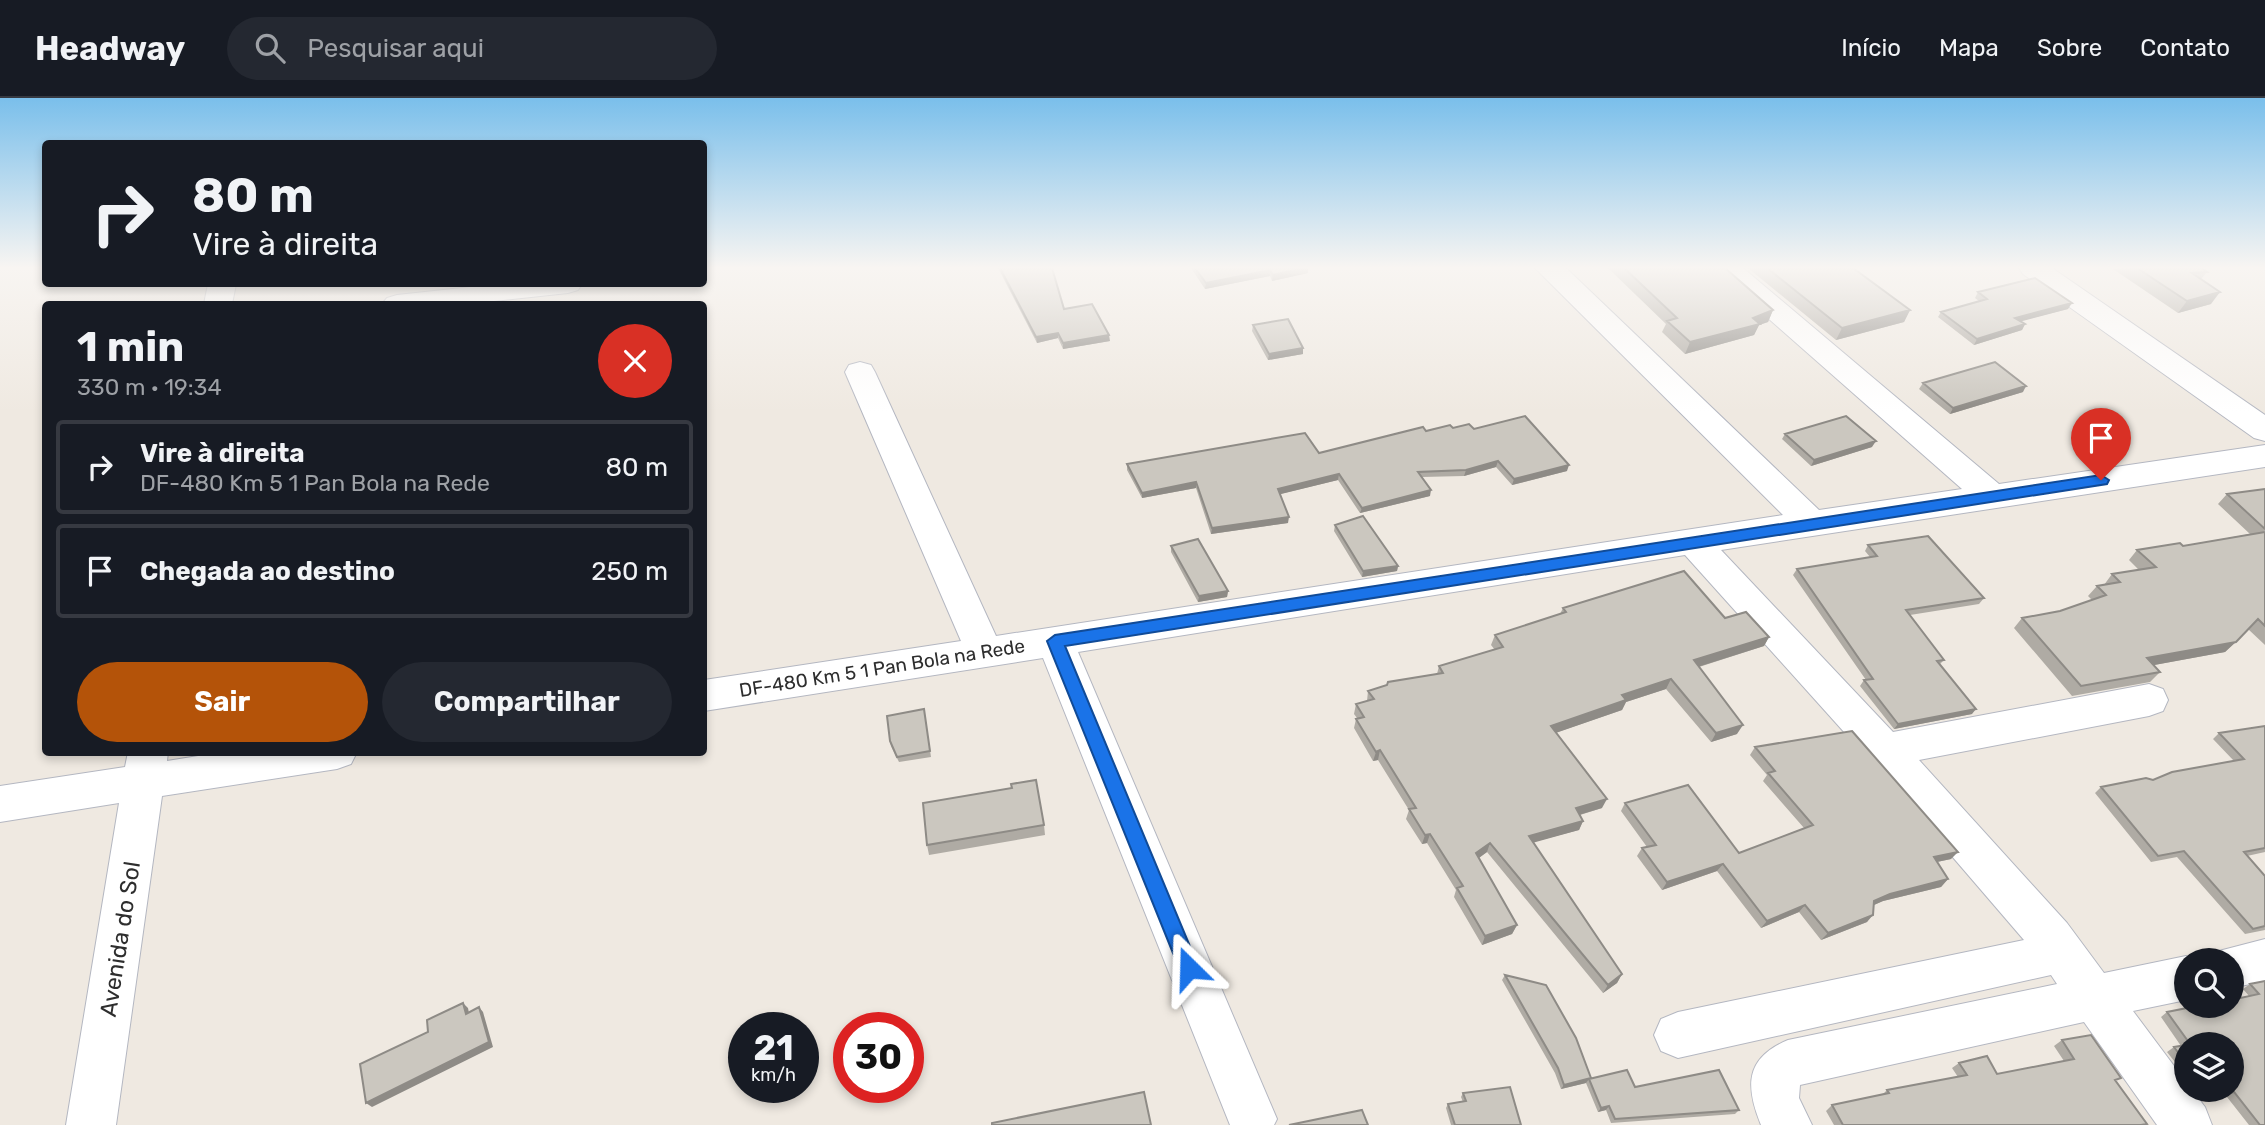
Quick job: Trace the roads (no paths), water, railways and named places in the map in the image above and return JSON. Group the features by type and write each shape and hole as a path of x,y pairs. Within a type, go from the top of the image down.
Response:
{"street":[{"path":"1598,316 1812,523"},
{"path":"1781,316 1992,496"},
{"path":"2102,316 2265,430"},
{"path":"860,372 985,652"},
{"name":"DF-480 Km 5 1 Pan Bola na Rede","path":"707,696 1812,523 2265,456"},
{"path":"1693,542 1885,750 2052,938 2187,1125"},
{"path":"1055,641 1252,1119"},
{"path":"1885,750 2149,700"},
{"path":"0,804 146,767 286,756"},
{"name":"Avenida do Sol","path":"91,1125 146,767"},
{"path":"1678,1035 2039,958 2052,938"},
{"path":"2244,964 2265,960"},
{"path":"1787,1125 1780,1112 1772,1083 1777,1072 1788,1064 2174,981"}]}
